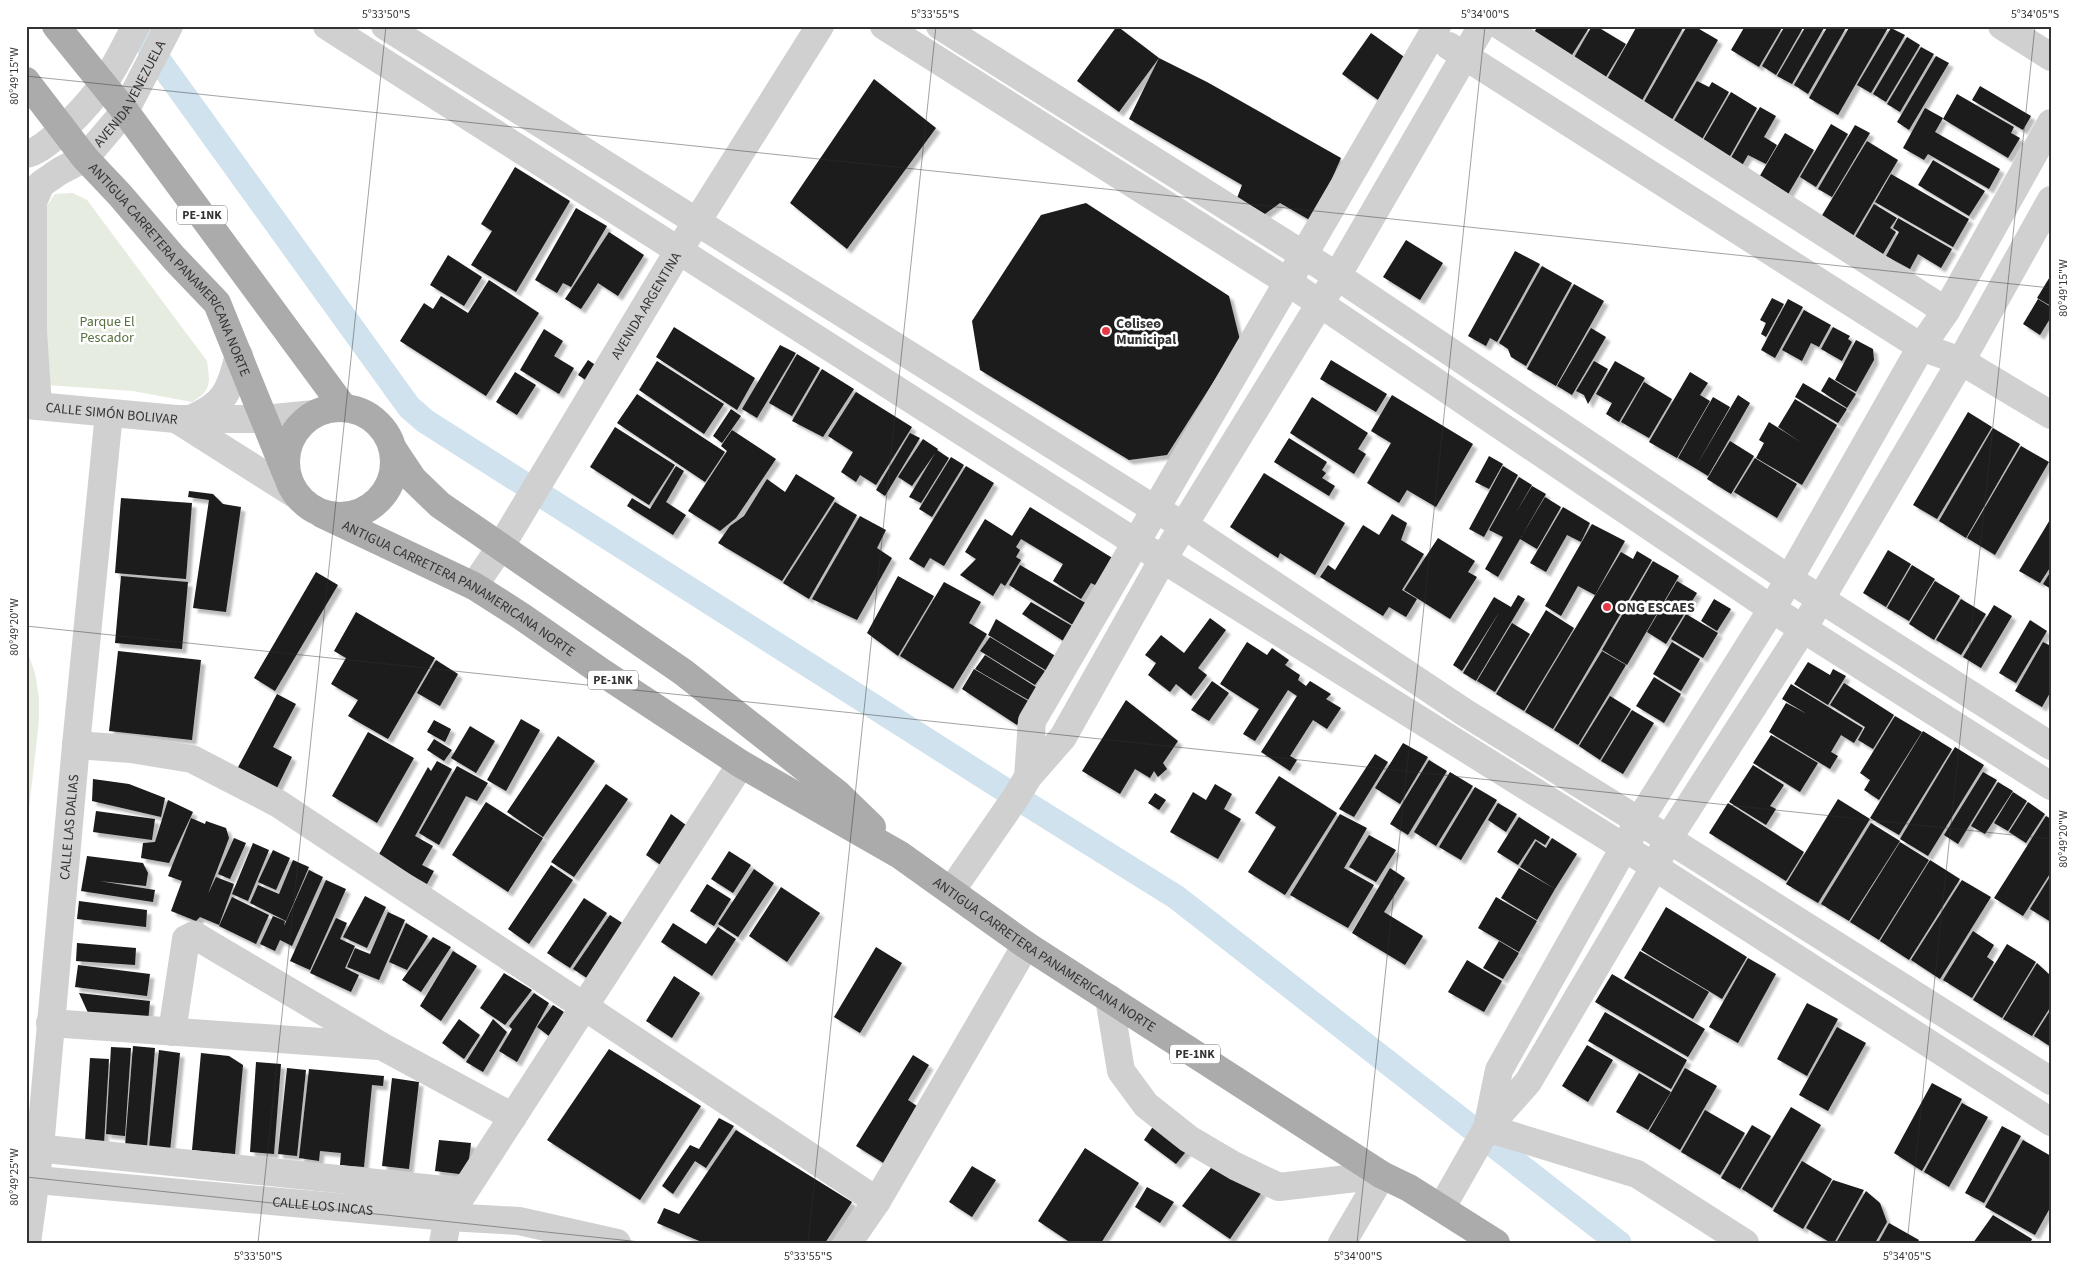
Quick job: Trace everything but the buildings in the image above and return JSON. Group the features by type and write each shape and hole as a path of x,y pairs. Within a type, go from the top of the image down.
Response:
{"main road":[{"name":"PE-1NK","path":"56,26 125,111 344,408"},
{"name":"ANTIGUA CARRETERA PANAMERICANA NORTE","path":"26,81 85,158 120,194 174,258 217,303 291,484"},
{"name":"PE-1NK","path":"344,408 360,412 375,420 386,433 392,449 394,466 391,482 382,497 370,508 359,514 347,516 322,514 307,507 291,484 285,456 290,439 300,425 314,414 328,409 344,408"},
{"name":"ANTIGUA CARRETERA PANAMERICANA NORTE","path":"392,449 413,479 440,505 683,672 838,794 900,855"},
{"name":"ANTIGUA CARRETERA PANAMERICANA NORTE","path":"322,514 474,586 741,764 900,855 1026,945 1382,1174 1442,1207 1496,1243"}],"street":[{"name":"AVENIDA VENEZUELA","path":"26,154 34,153 48,144 103,84 136,26"},
{"name":"AVENIDA VENEZUELA","path":"85,158 125,111 169,26"},
{"path":"327,26 1137,543 1625,848 2051,1122"},
{"path":"386,26 1156,510 1184,525 1464,712 2051,1081"},
{"name":"AVENIDA ARGENTINA","path":"474,586 501,546 679,250 820,26"},
{"path":"884,26 1288,282 1772,609 2051,786"},
{"path":"940,26 1337,276 1820,599 2051,746"},
{"path":"951,890 1028,777 1063,737 1163,559 1337,276 1482,26"},
{"path":"1501,26 1946,311"},
{"path":"2002,26 2051,57"},
{"path":"1028,777 1032,721 1304,256 1429,29 1464,55 1921,347 1961,361 2051,414"},
{"path":"1487,1128 1499,1070 1639,821 1790,579 1921,347 1946,311 2051,123"},
{"path":"32,405 30,332 33,202 41,184 60,171 85,158"},
{"path":"1442,1207 1487,1128 1528,1082 1654,868 1668,839 1803,629 1961,361 2051,200"},
{"path":"184,419 215,407 223,397 234,374 239,355"},
{"name":"CALLE SIMÓN BOLIVAR","path":"32,405 184,419 291,484"},
{"name":"CALLE LAS DALIAS","path":"27,1243 33,1147 48,1050 109,413"},
{"path":"184,419 264,419 314,414"},
{"path":"2010,760 2028,731"},
{"path":"76,745 131,749 192,759 270,799 877,1201"},
{"path":"446,1230 464,1192 741,764"},
{"path":"172,1032 186,939 194,936 383,1046 513,1117"},
{"path":"848,1243 877,1201 1026,945"},
{"path":"1882,1012 1900,986"},
{"path":"1109,998 1121,1071 1146,1104 1189,1139 1235,1166 1279,1187 1382,1174"},
{"path":"50,1023 383,1046"},
{"path":"26,1077 48,1050"},
{"path":"1487,1128 1637,1174 1745,1243"},
{"path":"33,1147 464,1192"},
{"path":"1342,1243 1382,1174"},
{"name":"CALLE LOS INCAS","path":"31,1179 446,1230 519,1221 617,1243"}],"green space":[{"name":"Parque El Pescador","path":"73,193 87,200 207,361 208,385 199,398 192,402 133,391 47,385 46,207 55,194"},
{"path":"26,647 35,673 39,697 39,721 26,835"}],"waterway":[{"path":"134,26 409,407 425,421 1176,897 1619,1243"}],"place":[{"name":"Coliseo Municipal","path":"1106,331"},
{"name":"ONG ESCAES","path":"1607,607"}]}
